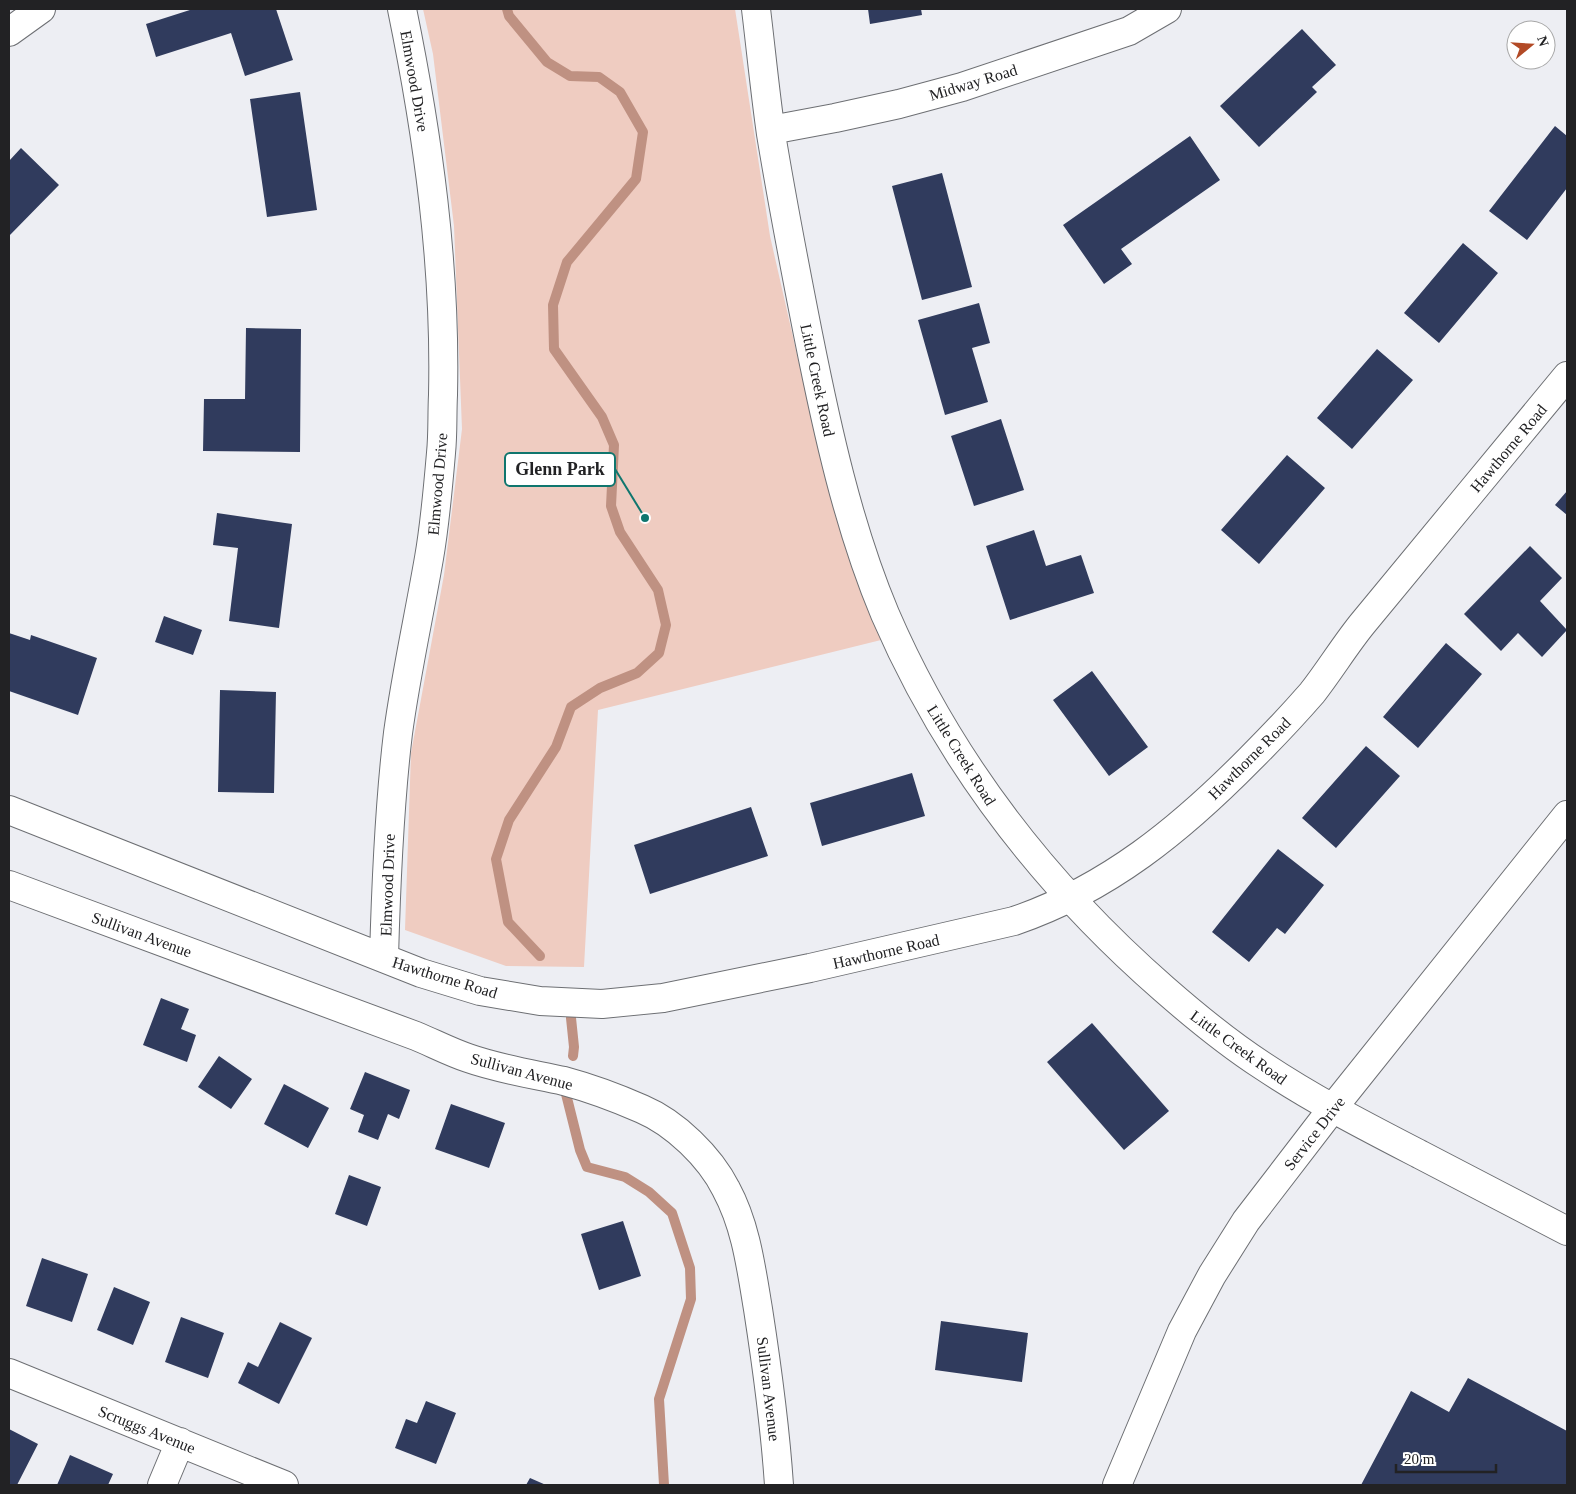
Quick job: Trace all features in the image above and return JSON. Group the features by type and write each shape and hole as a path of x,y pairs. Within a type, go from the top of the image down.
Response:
{"street":[{"path":"9,32 40,9"},
{"name":"Elmwood Drive","path":"384,958 390,808 409,658 431,546 441,451 444,347 438,242 429,158 416,75 402,9"},
{"name":"Little Creek Road","path":"756,9 771,130 785,218 819,391 840,476 884,612 914,676 949,739 988,798 1070,899 1129,959 1193,1014 1260,1065 1332,1109 1567,1231"},
{"name":"Midway Road","path":"771,130 844,116 962,86 1129,31 1167,9"},
{"name":"Hawthorne Road","path":"9,810 420,973 480,991 540,1001 602,1004 663,998 810,968 1014,921 1070,899 1110,876 1149,849 1221,788 1284,724 1312,692 1359,628 1567,376"},
{"name":"Service Drive","path":"1117,1485 1182,1331 1212,1275 1246,1221 1332,1109 1567,815"},
{"name":"Sullivan Avenue","path":"9,886 398,1029 467,1058 565,1082 609,1096 644,1110 676,1130 704,1156 726,1187 741,1222 750,1259 766,1357 779,1485"},
{"name":"Scruggs Avenue","path":"9,1373 284,1485"},
{"path":"162,1485 180,1442"}],"shaded area":[{"path":"423,9 735,9 770,236 821,460 881,640 598,710 584,967 506,966 405,930 411,753 444,575 462,429 454,226 433,54"}],"building":[{"path":"193,9 276,9 293,60 245,76 231,33 156,57 146,24"},
{"path":"868,9 921,9 922,15 870,24"},
{"path":"1302,29 1336,65 1312,87 1317,92 1259,147 1220,106"},
{"path":"300,92 317,210 267,217 250,99"},
{"path":"1555,126 1567,136 1567,188 1527,240 1489,211"},
{"path":"1190,136 1220,180 1121,249 1132,264 1104,284 1063,225"},
{"path":"21,148 59,185 9,236 9,161"},
{"path":"942,173 972,287 922,300 892,186"},
{"path":"1463,243 1498,273 1439,343 1404,313"},
{"path":"979,303 990,343 972,348 988,402 945,415 918,320"},
{"path":"246,328 301,329 300,452 203,451 204,399 245,399"},
{"path":"1377,349 1413,380 1352,449 1317,418"},
{"path":"1001,419 1024,490 974,506 951,436"},
{"path":"1287,455 1325,488 1259,564 1221,530"},
{"path":"1567,491 1567,515 1555,505"},
{"path":"217,513 292,524 279,628 229,621 238,548 213,545"},
{"path":"1034,530 1046,566 1081,555 1094,593 1010,620 986,546"},
{"path":"1530,546 1562,578 1540,601 1567,630 1542,657 1518,633 1501,651 1464,614"},
{"path":"164,616 202,630 193,655 155,642"},
{"path":"9,633 30,640 31,635 97,658 78,715 9,691"},
{"path":"1446,643 1482,674 1418,748 1383,717"},
{"path":"1092,671 1148,747 1109,776 1053,700"},
{"path":"220,690 276,692 274,793 218,792"},
{"path":"1366,746 1400,776 1336,848 1302,818"},
{"path":"912,773 925,816 822,846 810,803"},
{"path":"751,807 768,856 650,894 634,845"},
{"path":"1278,849 1324,885 1285,934 1277,928 1249,962 1212,932"},
{"path":"161,998 189,1009 181,1029 196,1035 187,1062 143,1045"},
{"path":"1092,1023 1169,1111 1124,1150 1047,1062"},
{"path":"219,1056 252,1079 231,1109 198,1087"},
{"path":"365,1072 410,1090 399,1119 388,1114 378,1140 358,1132 364,1115 350,1109"},
{"path":"284,1084 329,1108 308,1148 264,1124"},
{"path":"451,1104 505,1123 489,1168 435,1149"},
{"path":"349,1175 381,1187 367,1226 335,1214"},
{"path":"623,1221 641,1276 599,1290 581,1234"},
{"path":"42,1258 88,1274 72,1322 26,1306"},
{"path":"114,1287 150,1302 133,1345 97,1330"},
{"path":"181,1317 224,1333 208,1378 165,1362"},
{"path":"941,1321 1028,1333 1022,1382 935,1370"},
{"path":"280,1322 312,1338 279,1404 238,1383 248,1362 258,1367"},
{"path":"1468,1378 1567,1431 1566,1485 1361,1485 1411,1391 1449,1412"},
{"path":"426,1401 456,1413 436,1464 395,1448 406,1419 417,1423"},
{"path":"9,1429 38,1444 17,1485 9,1485"},
{"path":"70,1455 113,1474 108,1485 57,1485"},
{"path":"530,1478 546,1485 526,1485"}],"waterway":[{"path":"507,9 509,16 547,62 570,76 599,77 620,92 643,132 636,179 567,262 553,305 554,349 602,417 614,445 611,506 620,532 658,590 666,625 659,653 637,673 600,688 571,707 556,747 509,820 496,859 508,922 540,956"},
{"path":"571,1018 573,1056"},
{"path":"566,1094 580,1150 587,1167 625,1177 649,1192 672,1213 690,1268 691,1299 659,1399 664,1485"}],"place":[{"name":"Glenn Park","path":"645,518"}]}
